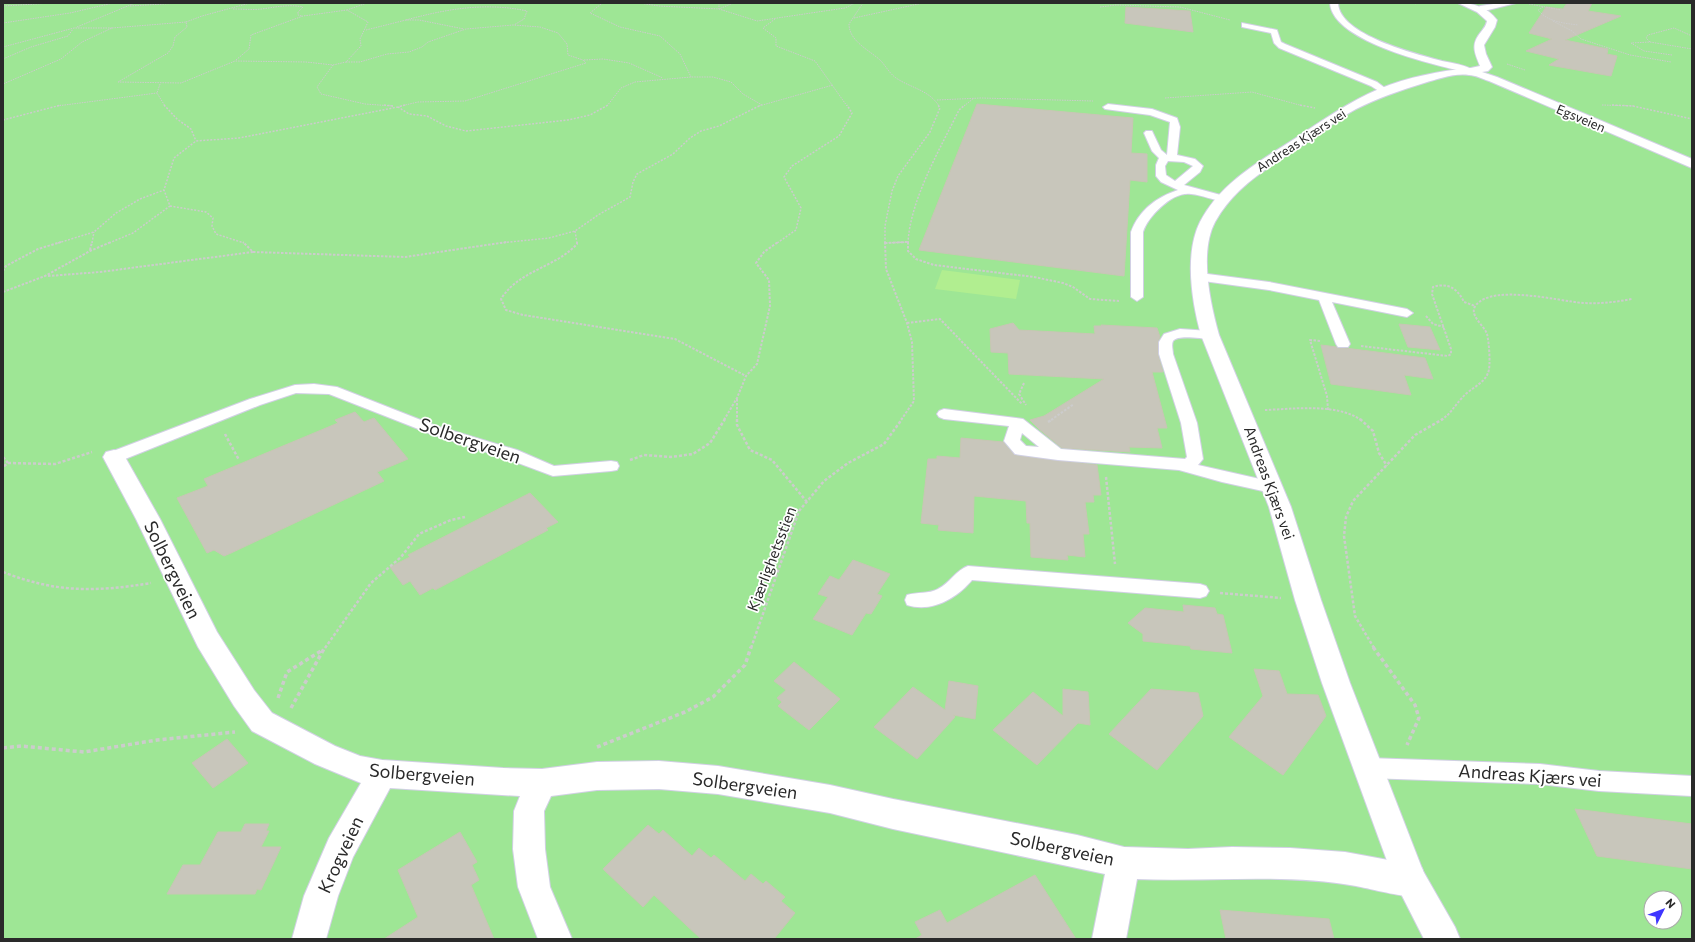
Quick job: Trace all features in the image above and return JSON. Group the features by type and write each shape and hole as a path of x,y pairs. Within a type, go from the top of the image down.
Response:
{"street":[{"path":"1463,3 1480,10 1492,20 1491,28 1480,41 1479,45 1486,67 1484,69 1470,71"},
{"name":"Andreas Kjærs vei","path":"1442,939 1410,880 1382,769 1308,600 1280,507 1242,410 1210,335 1204,309 1200,276 1200,246 1203,234 1212,214 1238,184 1254,171 1351,107 1385,91 1441,74 1470,71"},
{"name":"Egsveien","path":"1470,71 1692,164"},
{"name":"Solbergveien","path":"105,454 177,579 206,640 223,668 270,713 325,755 358,768 382,774 542,782 597,776 660,775 718,780 830,799 893,814 1077,851 1124,863 1188,865 1232,863 1290,864 1345,868 1410,880"},
{"name":"Krogveien","path":"309,939 321,896 340,849 382,774"},
{"path":"542,782 529,811 529,850 534,887 555,939"},
{"path":"1109,939 1124,863"}],"lane":[{"name":"Egsveien","path":"1334,3 1338,17 1364,35 1408,53 1470,71"},
{"path":"1480,10 1483,8 1509,6"},
{"path":"1245,25 1274,32 1278,43 1282,46 1374,84 1385,91"},
{"path":"1104,105 1164,115 1175,122 1169,158 1161,163 1160,174 1162,178 1190,190 1224,199"},
{"path":"1149,133 1157,151 1169,158 1188,160 1194,162 1198,166 1196,170 1177,185"},
{"path":"1138,297 1136,232 1138,223 1145,215 1167,198 1176,193 1190,190"},
{"path":"1200,276 1269,286 1407,313"},
{"path":"1324,297 1343,344"},
{"path":"1179,465 1192,462 1195,459 1196,454 1166,354 1165,343 1169,337 1177,334 1210,335"},
{"name":"Solbergveien","path":"105,454 216,418 295,389 314,388 338,392 431,429 511,454 553,471 611,466"},
{"path":"944,414 1018,422 1058,455"},
{"path":"1018,422 1012,441 1021,450 1058,455 1179,465 1222,477 1272,487"},
{"path":"914,600 933,600 953,590 968,573 1200,591"},
{"name":"Andreas Kjærs vei","path":"1382,769 1540,774 1600,781 1692,786"}],"path":[{"path":"3,6 52,3"},
{"path":"3,23 70,13 113,3"},
{"path":"3,47 74,28 135,3"},
{"path":"128,6 180,3"},
{"path":"74,28 112,28 186,22 201,15 233,9 250,3"},
{"path":"186,22 187,27 175,38 175,43 158,61 124,75 118,82 160,84 181,83 235,61 249,49 251,35 303,16 347,10 367,3"},
{"path":"588,3 613,3"},
{"path":"639,3 659,6 719,9 748,20 776,19 845,8 855,3"},
{"path":"719,3 719,9"},
{"path":"719,9 733,3"},
{"path":"862,3 862,7 849,22 849,27 858,42 884,64 890,73 918,87 937,100 974,98 1075,99 1104,105"},
{"path":"854,18 922,3"},
{"path":"365,30 437,11 480,4"},
{"path":"506,4 527,11 524,18 513,25"},
{"path":"601,4 590,13 620,27 660,36 680,54 691,77"},
{"path":"1525,4 1561,10"},
{"path":"1100,7 1116,5 1185,8 1245,25"},
{"path":"233,9 260,10 282,6 298,6 303,7 298,12 298,15 303,16"},
{"path":"1542,7 1538,10 1540,13 1572,31 1581,39 1630,55 1670,62"},
{"path":"346,62 361,46 360,38 368,22 347,10"},
{"path":"611,466 644,455 671,457 693,454 710,443 737,398 746,376 757,364 770,306 769,280 756,263 764,252 796,230 798,223 801,208 784,177 792,166 839,136 852,114 833,84 818,67 815,61 776,46 776,38 763,28 776,19"},
{"path":"406,20 419,20 466,29"},
{"path":"1553,21 1578,25"},
{"path":"235,61 306,62 333,65 346,62 360,62 387,54 409,52 422,47 428,42 466,29 513,25 540,27 558,33 567,44 568,55 584,60 604,59 630,63 642,70 655,73 664,78"},
{"path":"3,59 32,47 68,36 74,28"},
{"path":"3,84 61,59 82,42 111,30 112,28"},
{"path":"1650,42 1646,38 1648,35 1671,29 1692,36"},
{"path":"1672,55 1642,49 1633,46 1631,43 1650,42 1692,49"},
{"path":"170,206 164,190 174,158 196,141 239,138 418,102 465,101 578,67 586,63 584,60"},
{"path":"1504,63 1525,70"},
{"path":"333,65 317,87 321,94 365,104 398,107 409,114 427,116 446,126 466,131 552,122 590,115 607,107 621,88 635,82 664,78 713,77 731,82 743,94 762,105"},
{"path":"160,84 157,93 163,104 177,119 191,129 196,141"},
{"path":"45,276 100,272 253,252 405,257 514,241 549,238 575,230 598,214 630,197 633,182 637,174 673,154 690,138 762,105 833,84"},
{"path":"1141,110 1141,105 1146,102 1164,98 1252,92 1271,96 1305,107 1320,108"},
{"path":"3,120 62,105 157,93"},
{"path":"974,98 959,110 935,159 913,212 908,242 908,251 911,256 934,265 1034,277 1063,283 1073,287 1090,299 1116,301 1138,297"},
{"name":"Kjærlighetsstien","path":"591,749 685,712 713,697 745,665 799,511 824,481 848,463 884,444 914,401 912,342 907,323 886,269 885,226 892,191 898,176 930,132 940,108 937,100"},
{"path":"1600,105 1610,104 1633,106 1692,119"},
{"path":"3,271 6,266 38,249 94,232 116,213 140,199 164,190"},
{"path":"3,292 45,276 90,250 133,233 170,206 206,212 213,218 212,226 216,234 243,242 253,252"},
{"path":"575,230 577,244 567,254 524,276 505,290 501,299 506,310 523,315 675,339 746,376"},
{"path":"90,250 94,232"},
{"path":"885,243 908,242"},
{"path":"1328,410 1327,396 1310,340 1448,356 1451,354 1451,348 1432,294 1433,287 1438,284 1453,288 1460,292 1464,302 1475,306"},
{"path":"1382,769 1419,718 1415,705 1379,657 1355,616 1344,536 1346,517 1353,501 1415,435 1449,415 1462,396 1485,379 1490,372 1487,360 1490,344 1486,332 1475,316 1475,306 1479,301 1487,297 1500,295 1581,303 1600,303 1632,299"},
{"path":"907,323 940,319 1025,408"},
{"path":"737,398 737,425 750,450 772,460 807,502"},
{"path":"1033,433 1074,404"},
{"path":"1242,410 1328,410 1358,417 1368,425 1374,434 1379,453 1387,466"},
{"path":"216,418 239,460"},
{"path":"3,467 8,463 54,464 105,454"},
{"path":"3,457 8,463"},
{"path":"1105,459 1117,584"},
{"path":"289,712 323,650 371,583 400,557 419,534 451,520 465,517"},
{"path":"3,572 35,584 71,588 121,588 177,579"},
{"path":"1200,591 1308,600"},
{"path":"3,748 21,746 84,752 157,740 239,731 270,713 288,672 323,650"}],"green space":[{"path":"3,3 1692,3 1692,939 3,939"},
{"path":"942,270 1020,280 1016,299 935,289"}],"building":[{"path":"1567,3 1592,3 1588,11 1621,16 1565,40 1608,49 1607,54 1617,56 1611,76 1549,65 1559,59 1526,51 1552,39 1529,33 1546,7 1563,9"},
{"path":"1126,7 1190,11 1193,32 1125,23"},
{"path":"977,104 1133,118 1131,153 1147,154 1147,182 1130,180 1124,276 919,250"},
{"path":"1013,323 1019,330 1095,334 1094,326 1102,326 1101,325 1157,328 1160,337 1158,342 1158,354 1163,372 1152,372 1167,428 1157,428 1162,448 1129,447 1130,452 1062,448 1039,429 1030,420 1044,416 1104,379 1009,374 1008,353 991,352 990,329"},
{"path":"1399,324 1430,327 1440,350 1408,347"},
{"path":"1321,345 1425,358 1433,379 1404,375 1411,395 1331,384"},
{"path":"355,412 364,422 374,418 408,459 377,472 384,481 231,553 224,556 214,550 207,553 177,498 208,486 204,479 338,423 335,420"},
{"path":"961,438 1003,442 1015,455 1097,465 1101,495 1093,495 1094,502 1085,502 1089,534 1083,534 1085,557 1067,555 1068,560 1031,557 1030,523 1027,523 1026,501 974,496 973,533 938,530 939,525 921,523 928,459 937,459 937,456 960,458"},
{"path":"530,493 558,522 546,528 548,530 435,590 433,588 420,595 410,581 403,585 390,567 410,557 408,555"},
{"path":"853,560 890,574 877,594 882,596 871,614 866,613 852,635 813,619 828,597 818,594 830,576 839,580"},
{"path":"1183,605 1215,608 1217,614 1223,615 1232,653 1191,649 1190,646 1143,641 1143,634 1128,623 1145,608 1184,612"},
{"path":"794,662 840,699 809,730 778,706 782,702 777,698 786,690 774,681"},
{"path":"1254,669 1279,671 1287,694 1318,695 1326,716 1283,775 1229,737 1263,696"},
{"path":"949,681 978,686 975,719 953,715 955,717 917,759 874,727 913,687 945,710"},
{"path":"1063,689 1088,692 1090,725 1078,723 1037,765 993,730 1033,692 1063,716"},
{"path":"1151,689 1198,693 1203,716 1157,770 1109,734"},
{"path":"227,739 248,763 213,788 192,763"},
{"path":"1575,809 1692,824 1692,869 1597,856"},
{"path":"245,824 269,824 266,831 269,831 261,847 281,847 261,890 257,889 255,894 167,894 183,865 200,865 218,832 241,832"},
{"path":"648,825 659,834 663,830 692,856 699,848 711,858 714,855 745,881 751,874 763,884 766,881 785,897 781,901 795,913 774,939 701,939 654,895 643,907 603,869"},
{"path":"460,832 477,862 472,865 479,880 471,885 494,939 384,939 418,917 398,870"},
{"path":"1035,875 1076,939 915,939 922,935 915,922 940,910 947,923"},
{"path":"1220,910 1329,919 1334,939 1226,939"}]}
